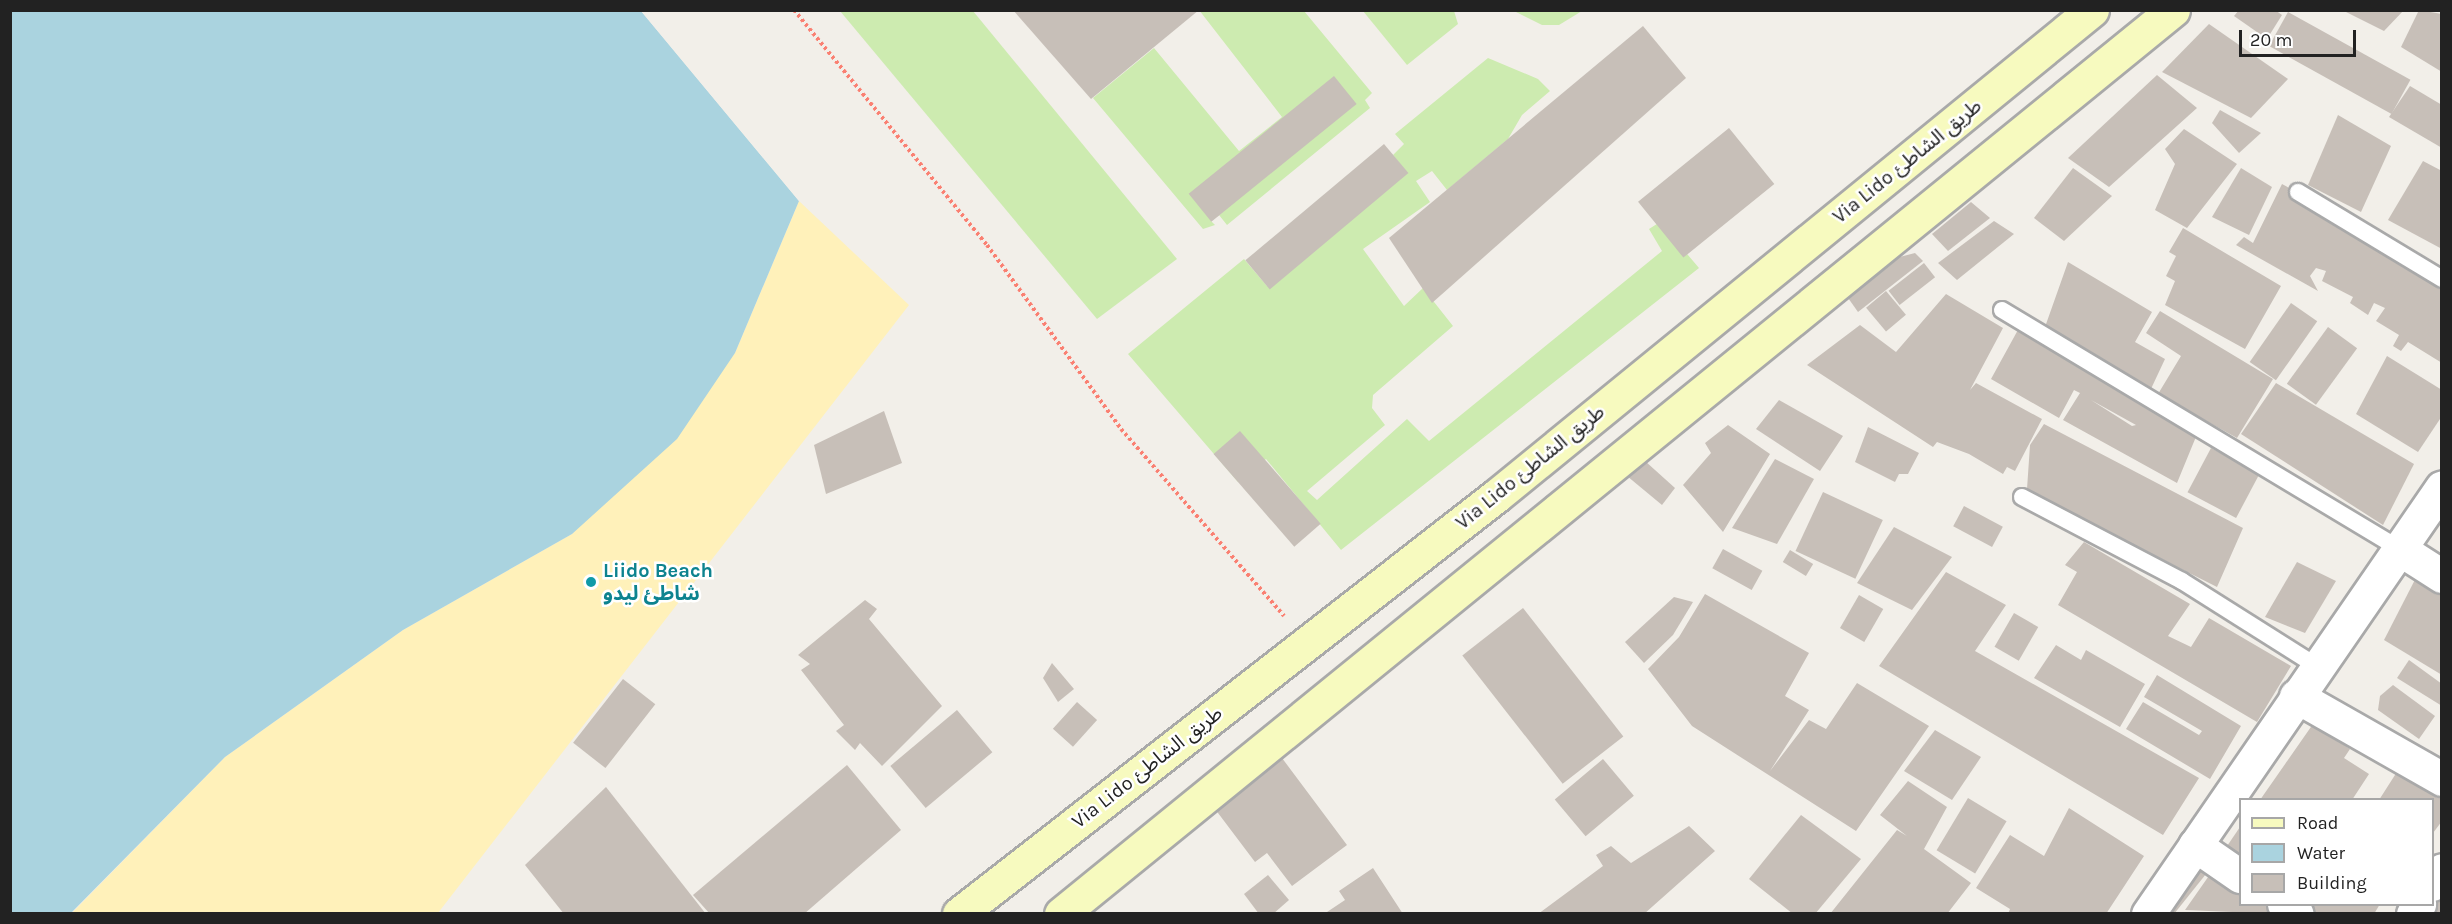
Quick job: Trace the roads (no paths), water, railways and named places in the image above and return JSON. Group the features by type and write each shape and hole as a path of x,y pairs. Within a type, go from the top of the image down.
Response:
{"main road":[{"name":"Via Lido طريق الشاطئ","path":"959,914 1309,642 2092,10"},
{"path":"1061,914 2173,10"}],"street":[{"path":"2148,914 2442,487"},
{"path":"2398,548 2442,576"},
{"path":"2296,696 2442,779"},
{"path":"2195,845 2239,875"}],"lane":[{"path":"2298,192 2442,279"},
{"path":"2002,310 2398,548"},
{"path":"2022,497 2182,581 2318,668"}],"water":[{"path":"10,11 641,11 799,201 735,353 677,439 572,534 403,630 225,757 71,913 11,913"}],"place":[{"name":"Liido Beach شاطئ ليدو","path":"591,582"}]}
